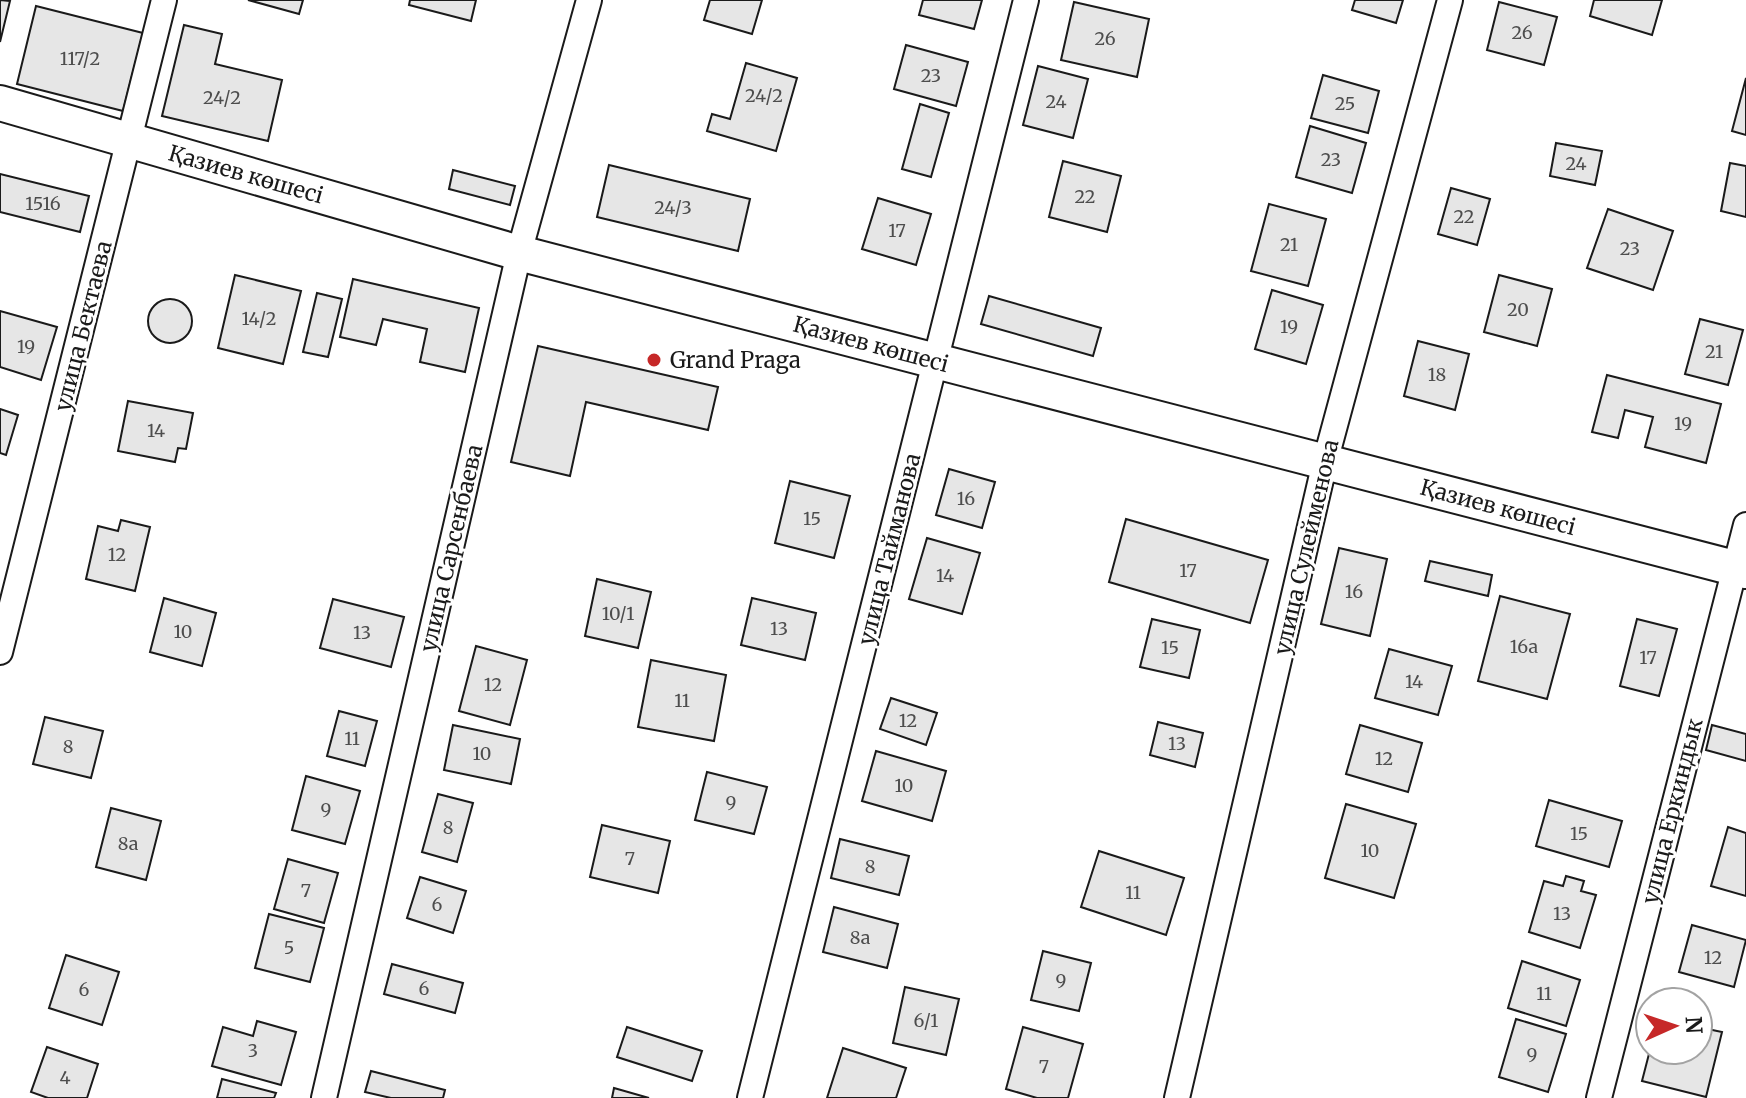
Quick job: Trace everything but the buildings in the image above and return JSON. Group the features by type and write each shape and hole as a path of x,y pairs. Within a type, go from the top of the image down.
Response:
{"street":[{"name":"улица Бектаева","path":"0,652 164,0"},
{"name":"улица Сарсенбаева","path":"324,1098 519,253 589,0"},
{"name":"улица Тайманова","path":"750,1098 1026,0"},
{"name":"улица Сулейменова","path":"1177,1098 1325,462 1450,0"},
{"name":"Қазиев көшесі","path":"0,103 519,253 1740,570"},
{"name":"улица Еркиндык","path":"1599,1098 1740,570 1746,525"}],"place":[{"name":"Grand Praga","path":"654,360"}]}
